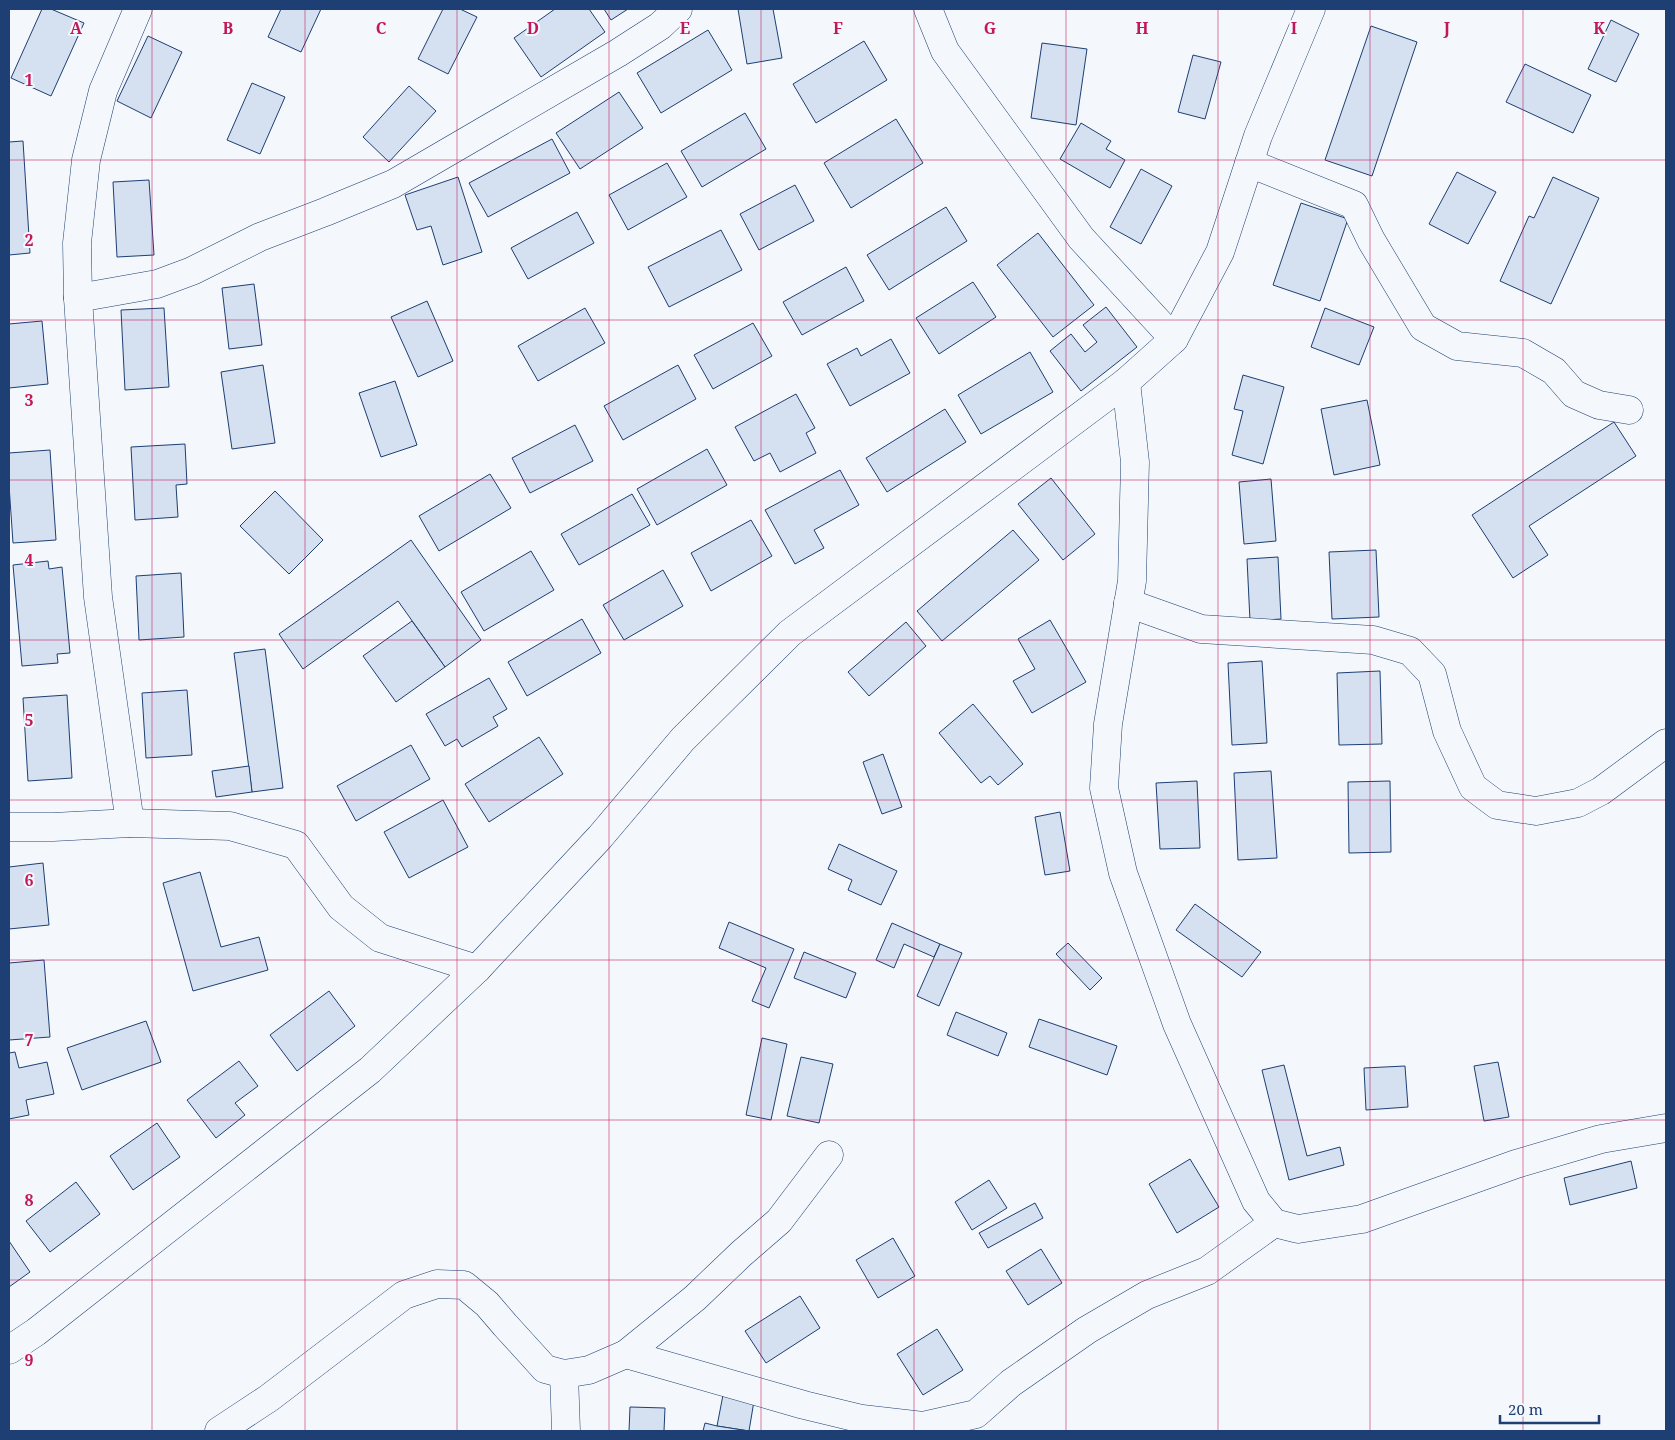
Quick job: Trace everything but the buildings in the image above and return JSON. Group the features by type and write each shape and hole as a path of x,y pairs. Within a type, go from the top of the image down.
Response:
{"street":[{"path":"130,823 98,596 78,298 77,243 86,160 103,91 138,9"},
{"path":"78,298 166,281 192,271 260,237 392,184 618,53 660,26 678,9"},
{"path":"928,9 945,51 1082,238 1174,339"},
{"path":"9,1350 36,1332 370,1070 478,969 600,837 683,738 790,633 1126,382 1174,339 1220,252 1258,136 1311,9"},
{"path":"1249,164 1354,205 1372,240 1423,327 1457,346 1523,353 1554,371 1574,394 1599,405 1629,410"},
{"path":"1126,382 1135,462 1132,581 1108,724 1104,788 1123,873 1177,1024 1256,1201 1274,1223 1298,1229 1362,1219 1516,1164 1601,1139 1666,1128"},
{"path":"1128,603 1201,629 1373,640 1410,651 1432,674 1447,731 1474,787 1497,805 1536,811 1578,803 1601,791 1666,743"},
{"path":"9,827 130,823 230,826 296,845 341,907 380,938 478,969"},
{"path":"219,1431 269,1398 404,1295 437,1284 464,1285 488,1304 505,1326 545,1369 564,1374 590,1370 626,1354 695,1298 779,1221 829,1155"},
{"path":"626,1354 833,1412 862,1419 923,1426 976,1414 1011,1383 1087,1330 1147,1295 1207,1270 1274,1223"},
{"path":"564,1374 566,1431"},
{"path":"986,1431 995,1397"}]}
